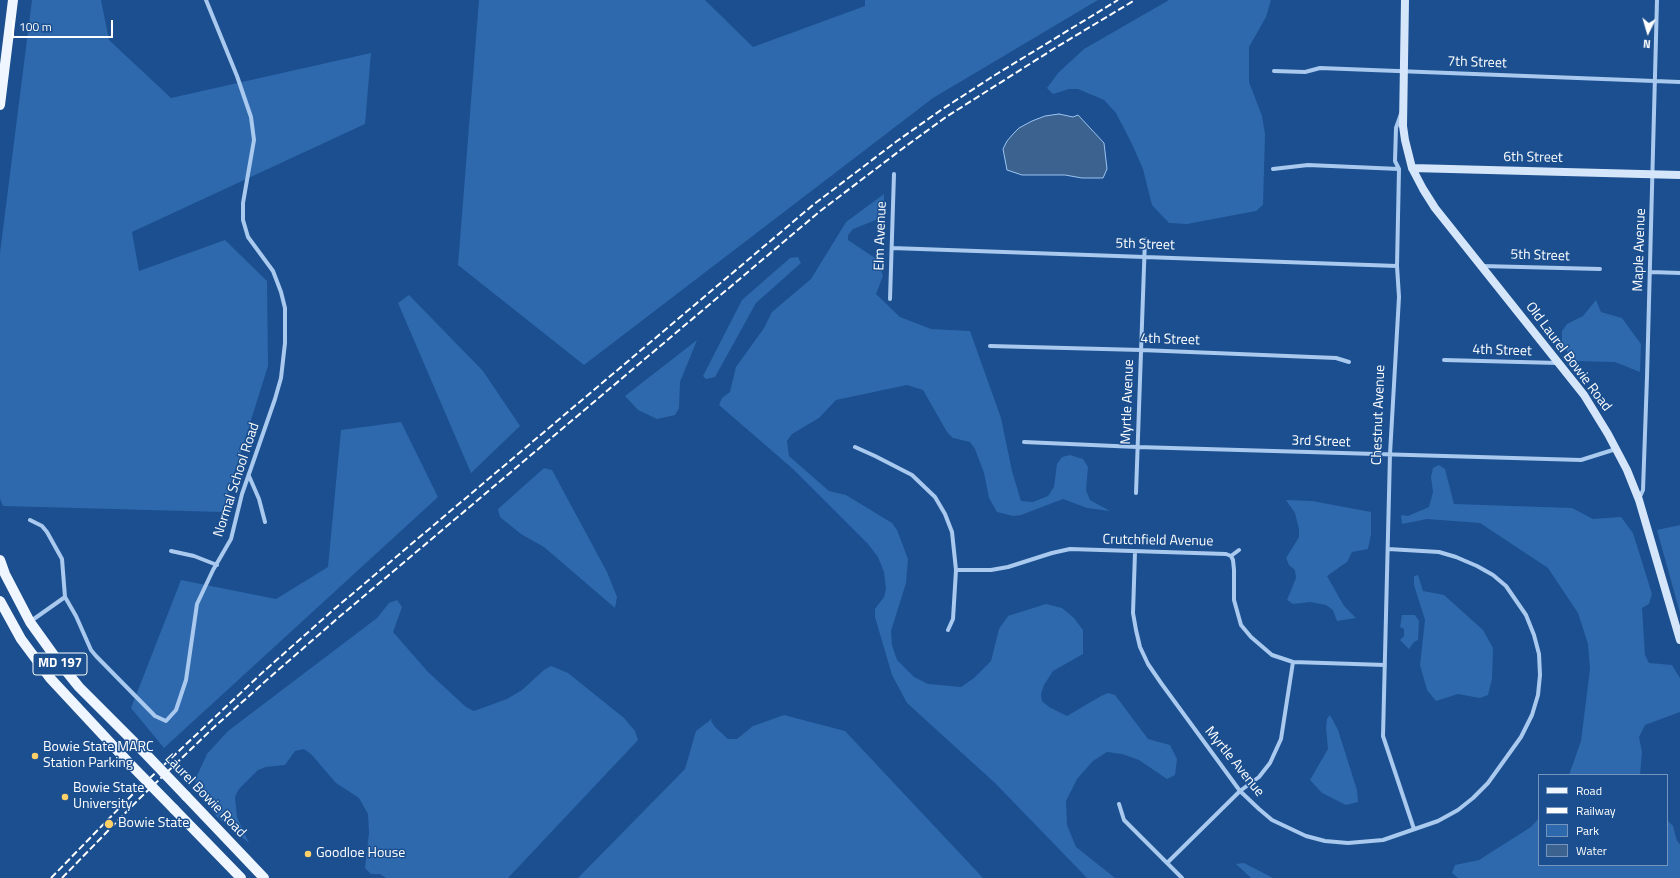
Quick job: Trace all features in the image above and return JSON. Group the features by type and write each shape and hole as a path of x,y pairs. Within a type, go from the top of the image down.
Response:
{"main road":[{"path":"0,105 13,0"},
{"name":"Laurel Bowie Road","path":"0,560 5,574 30,622 79,687 143,751 264,878"},
{"name":"MD 197","path":"0,601 22,640 50,678 130,764 241,878"}],"street":[{"name":"Normal School Road","path":"30,520 42,526 47,532 62,559 65,597 76,616 86,640 96,656 155,716 166,721 176,710 186,680 197,604 208,579 231,539 280,378 286,342 286,308 281,292 273,271 248,237 243,220 244,197 254,140 245,98 206,0"},
{"name":"Chestnut Avenue","path":"1406,0 1403,109 1396,128 1396,161 1399,169 1397,266 1399,297 1390,454 1383,736 1414,829"},
{"name":"Maple Avenue","path":"1639,500 1643,490 1651,272 1656,0"},
{"name":"7th Street","path":"1274,71 1305,72 1320,68 1680,82"},
{"name":"Old Laurel Bowie Road","path":"1403,109 1405,140 1412,168 1423,189 1435,208 1480,266 1584,395 1616,449 1639,500 1680,640"},
{"path":"1273,168 1308,165 1399,169"},
{"name":"6th Street","path":"1412,168 1680,175"},
{"name":"Elm Avenue","path":"890,299 894,174"},
{"name":"Myrtle Avenue","path":"1136,493 1143,256 1145,239"},
{"name":"5th Street","path":"892,248 1397,266"},
{"name":"5th Street","path":"1480,266 1600,269"},
{"path":"1651,272 1680,272"},
{"name":"4th Street","path":"990,346 1140,350 1336,358 1349,362"},
{"name":"4th Street","path":"1444,360 1559,363"},
{"name":"3rd Street","path":"1024,442 1137,447 1582,460 1616,449"},
{"path":"855,448 875,456 912,475 935,497 945,514 952,532 956,570 953,618 948,630"},
{"path":"249,476 259,499 265,522"},
{"name":"Crutchfield Avenue","path":"956,570 997,569 1070,549 1226,554 1231,556 1234,570 1234,600 1241,625 1250,638 1260,647 1272,655 1293,662 1384,665"},
{"name":"Myrtle Avenue","path":"1135,552 1133,613 1140,647 1148,664 1161,683 1240,791 1272,820 1306,836 1325,841 1348,843 1382,840 1438,821 1458,810 1488,783 1521,737 1532,715 1538,695 1540,675 1539,654 1534,635 1526,615 1506,586 1493,575 1477,566 1439,552 1388,549"},
{"path":"171,550 217,565"},
{"path":"1231,556 1239,550"},
{"path":"30,622 65,597"},
{"path":"1168,863 1240,791 1259,776 1270,764 1277,749 1283,728 1293,662"},
{"path":"1119,804 1124,820 1182,878"}],"green space":[{"path":"32,0 101,0 109,40 171,98 371,53 365,124 132,232 139,271 225,240 267,281 268,366 222,512 3,506 0,499 0,253"},
{"path":"479,0 705,0 753,47 865,6 865,0 1098,0 933,98 584,365 458,265"},
{"path":"1169,0 1271,0 1266,17 1249,47 1249,82 1262,116 1265,134 1263,205 1256,211 1187,224 1169,223 1152,205 1143,169 1116,113 1104,100 1078,89 1069,89 1053,94 1047,88 1058,73 1084,49"},
{"path":"884,194 884,206 876,220 853,229 848,235 848,240 878,260 883,276 876,294 900,317 931,329 970,331 1001,418 1012,471 1021,501 1033,502 1048,496 1054,487 1057,464 1062,457 1070,455 1083,459 1088,467 1086,490 1090,500 1110,511 1087,508 1063,499 1021,515 1013,516 997,512 989,498 984,473 975,449 970,442 953,438 947,432 923,390 907,385 836,400 819,418 792,434 787,441 789,456 829,491 846,495 892,523 897,530 908,559 906,583 891,631 892,645 897,660 914,677 928,684 961,687 974,678 991,661 999,629 1008,616 1046,604 1062,608 1074,618 1083,630 1083,654 1053,671 1044,685 1041,694 1042,701 1049,707 1067,716 1101,696 1108,693 1115,695 1148,739 1170,745 1177,759 1175,775 1167,779 1139,760 1122,754 1107,752 1093,761 1077,779 1066,801 1067,825 1076,847 1115,878 1087,878 995,783 907,703 892,675 875,617 875,609 884,597 886,589 884,572 878,557 868,544 793,469 719,405 722,398 730,392 736,367 764,328 772,312 811,279 846,222"},
{"path":"798,257 801,263 756,303 715,377 706,379 703,376 742,300 790,258"},
{"path":"409,295 483,371 520,426 471,473 398,303"},
{"path":"1596,300 1601,312 1622,318 1641,344 1640,372 1615,362 1574,361 1562,344 1562,331 1567,324 1583,316"},
{"path":"697,340 680,382 679,408 675,415 657,419 638,410 625,396"},
{"path":"401,422 438,497 164,748 131,708 181,580 276,599 328,567 341,430"},
{"path":"1439,465 1445,469 1454,504 1572,508 1593,519 1621,517 1633,533 1652,594 1649,604 1642,608 1645,655 1649,663 1672,665 1680,678 1680,712 1645,725 1639,737 1642,752 1640,774 1569,774 1581,741 1590,669 1588,644 1578,613 1548,568 1480,523 1427,519 1402,524 1401,515 1408,516 1429,507 1433,492 1431,477 1433,468"},
{"path":"544,468 552,470 607,572 617,597 615,608 544,547 521,534 500,517 498,509"},
{"path":"1286,500 1312,501 1371,512 1371,534 1368,549 1352,552 1347,562 1327,576 1344,606 1356,618 1337,621 1333,610 1326,605 1310,602 1293,604 1287,600 1296,578 1295,570 1289,565 1286,558 1299,537 1299,529 1295,513"},
{"path":"1680,525 1680,613 1657,530"},
{"path":"1418,575 1423,591 1444,595 1483,630 1493,648 1492,679 1488,695 1480,698 1458,694 1436,701 1427,690 1420,665 1425,620 1414,585 1414,576"},
{"path":"397,600 402,607 393,632 428,672 466,707 474,711 507,699 522,690 544,670 551,666 568,673 624,718 635,731 638,740 508,878 386,878 380,874 371,874 365,868 369,833 368,814 359,798 336,783 311,754 304,749 295,751 285,765 266,767 258,770 239,789 235,797 237,817 249,843 217,817 195,786 196,778 207,754 228,731 377,618 389,603"},
{"path":"1402,615 1415,615 1419,621 1418,640 1414,642 1409,649 1400,640 1404,636 1404,629 1400,627"},
{"path":"784,715 845,731 983,878 578,878 685,769 696,731 713,718 711,721 715,727 728,739 737,739 753,726"},
{"path":"1330,715 1338,730 1357,790 1358,802 1346,805 1322,793 1310,780 1328,749 1326,727 1327,719"},
{"path":"1538,819 1538,866 1668,866 1668,821 1673,826 1677,841 1680,844 1680,878 1458,878 1452,873 1455,865 1479,860 1531,827"},
{"path":"1244,863 1273,878 1251,878 1236,864"}],"water":[{"path":"1059,114 1073,117 1078,115 1104,143 1107,169 1103,178 1082,178 1065,175 1022,175 1007,170 1003,149 1013,134 1019,128 1032,121 1045,116"}],"railway":[{"path":"51,878 133,794 263,672 332,611 813,205 897,141 941,110 995,75 1118,0"},
{"path":"62,878 139,799 211,730 269,678 819,212 946,117 1055,48 1135,0"}],"place":[{"name":"Bowie State MARC Station Parking","path":"35,756"},
{"name":"Bowie State University","path":"65,797"},
{"name":"Bowie State","path":"109,824"},
{"name":"Goodloe House","path":"308,854"}]}
